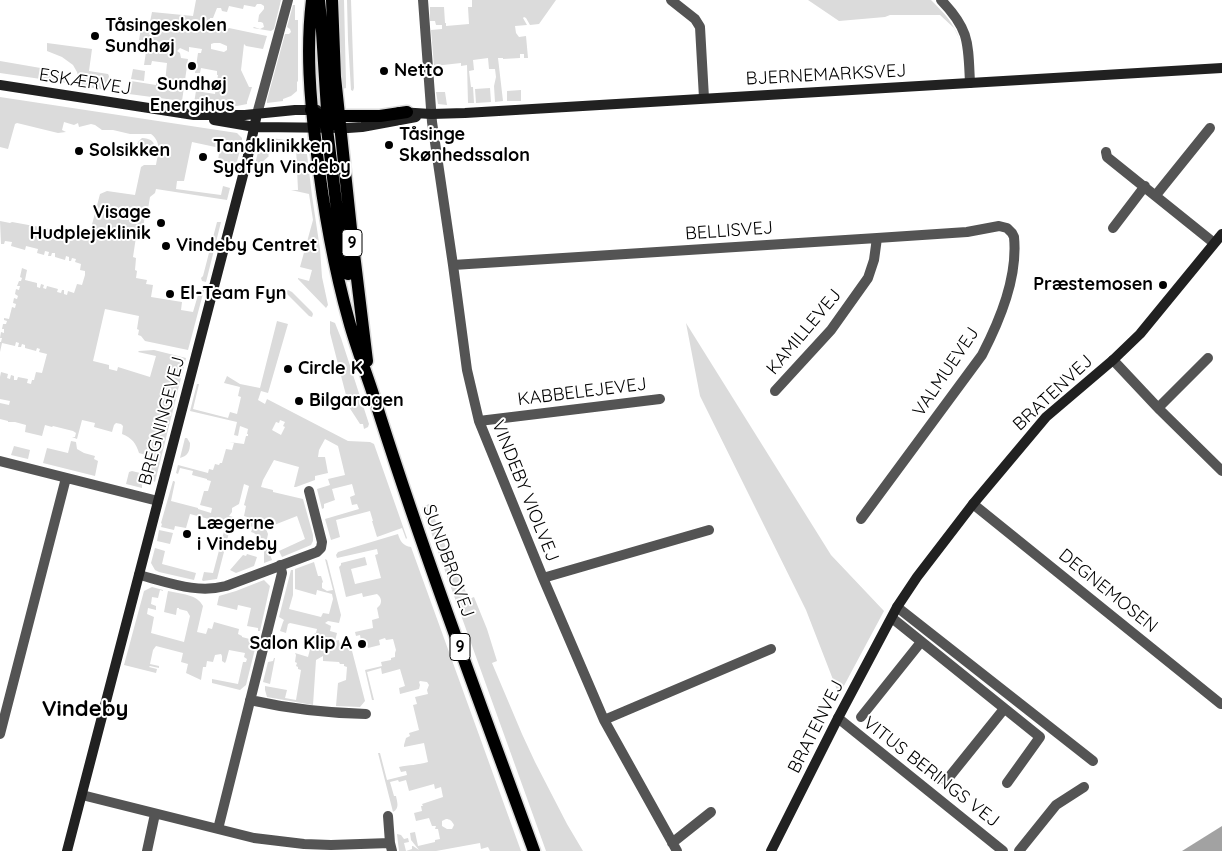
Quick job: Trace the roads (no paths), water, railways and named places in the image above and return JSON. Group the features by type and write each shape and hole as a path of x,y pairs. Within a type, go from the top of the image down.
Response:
{"main road":[{"name":"SUNDBROVEJ","path":"312,0 309,50 329,117 352,238 367,357 374,395"},
{"path":"319,0 329,117 380,116 407,112"},
{"name":"SUNDBROVEJ","path":"329,117 334,64 332,0"},
{"name":"SUNDBROVEJ","path":"329,117 313,128 323,202 349,322 420,535 534,851"}],"street":[{"name":"BREGNINGEVEJ","path":"67,851 288,0"},
{"name":"VINDEBY VIOLVEJ","path":"423,0 431,114 467,370 478,421 604,720 675,847"},
{"path":"671,0 695,19 700,28 704,98"},
{"path":"941,0 951,11 963,30 968,46 970,83"},
{"name":"BJERNEMARKSVEJ","path":"329,117 362,127 431,114 1222,68"},
{"name":"ESKÆRVEJ","path":"0,85 194,115 255,127 313,128 329,117"},
{"name":"ESKÆRVEJ","path":"194,115 234,116 295,110 329,117"},
{"name":"BJERNEMARKSVEJ","path":"407,112 431,114"},
{"path":"1156,195 1210,128"},
{"path":"1106,152 1107,157 1214,243"},
{"path":"1113,228 1145,186"},
{"name":"BELLISVEJ","path":"453,265 967,232 999,226 1007,228"},
{"name":"VALMUEVEJ","path":"861,519 982,355 995,328 1006,298 1012,268 1014,236 1007,228"},
{"name":"BRATENVEJ","path":"771,851 838,718 917,576 973,504 1046,417 1113,360 1140,334 1222,234"},
{"name":"KAMILLEVEJ","path":"775,391 831,330 868,278 874,260 877,238"},
{"path":"1158,408 1208,358"},
{"path":"1113,360 1158,408 1222,471"},
{"name":"KABBELEJEVEJ","path":"478,421 660,399"},
{"path":"0,461 158,501"},
{"path":"0,734 66,478"},
{"path":"139,574 188,588 208,590 226,586 317,552 321,548 322,542 309,491"},
{"name":"DEGNEMOSEN","path":"973,504 1222,704"},
{"path":"543,578 709,530"},
{"path":"218,829 281,575 280,565"},
{"path":"898,608 1093,761"},
{"path":"892,618 1040,737 1007,783"},
{"name":"BRATENVEJ","path":"861,717 921,642"},
{"path":"604,720 771,649"},
{"path":"250,700 307,711 366,714"},
{"path":"946,781 1004,708"},
{"name":"VITUS BERINGS VEJ","path":"838,718 999,849"},
{"path":"1019,851 1056,805 1084,787"},
{"path":"82,795 254,838 276,846 391,847 388,816"},
{"path":"675,847 711,812"},
{"path":"146,851 155,814"}],"place":[{"name":"Tåsingeskolen Sundhøj","path":"95,36"},
{"name":"Sundhøj Energihus","path":"192,66"},
{"name":"Netto","path":"384,71"},
{"name":"Tåsinge Skønhedssalon","path":"389,145"},
{"name":"Solsikken","path":"79,151"},
{"name":"Tandklinikken Sydfyn Vindeby","path":"203,157"},
{"name":"Visage Hudplejeklinik","path":"161,223"},
{"name":"Vindeby Centret","path":"166,246"},
{"name":"Præstemosen","path":"1163,285"},
{"name":"El-Team Fyn","path":"170,294"},
{"name":"Circle K","path":"288,369"},
{"name":"Bilgaragen","path":"299,401"},
{"name":"Lægerne i Vindeby","path":"187,534"},
{"name":"Salon Klip A","path":"362,644"}],"district":[{"name":"Vindeby","path":"85,709"}]}
